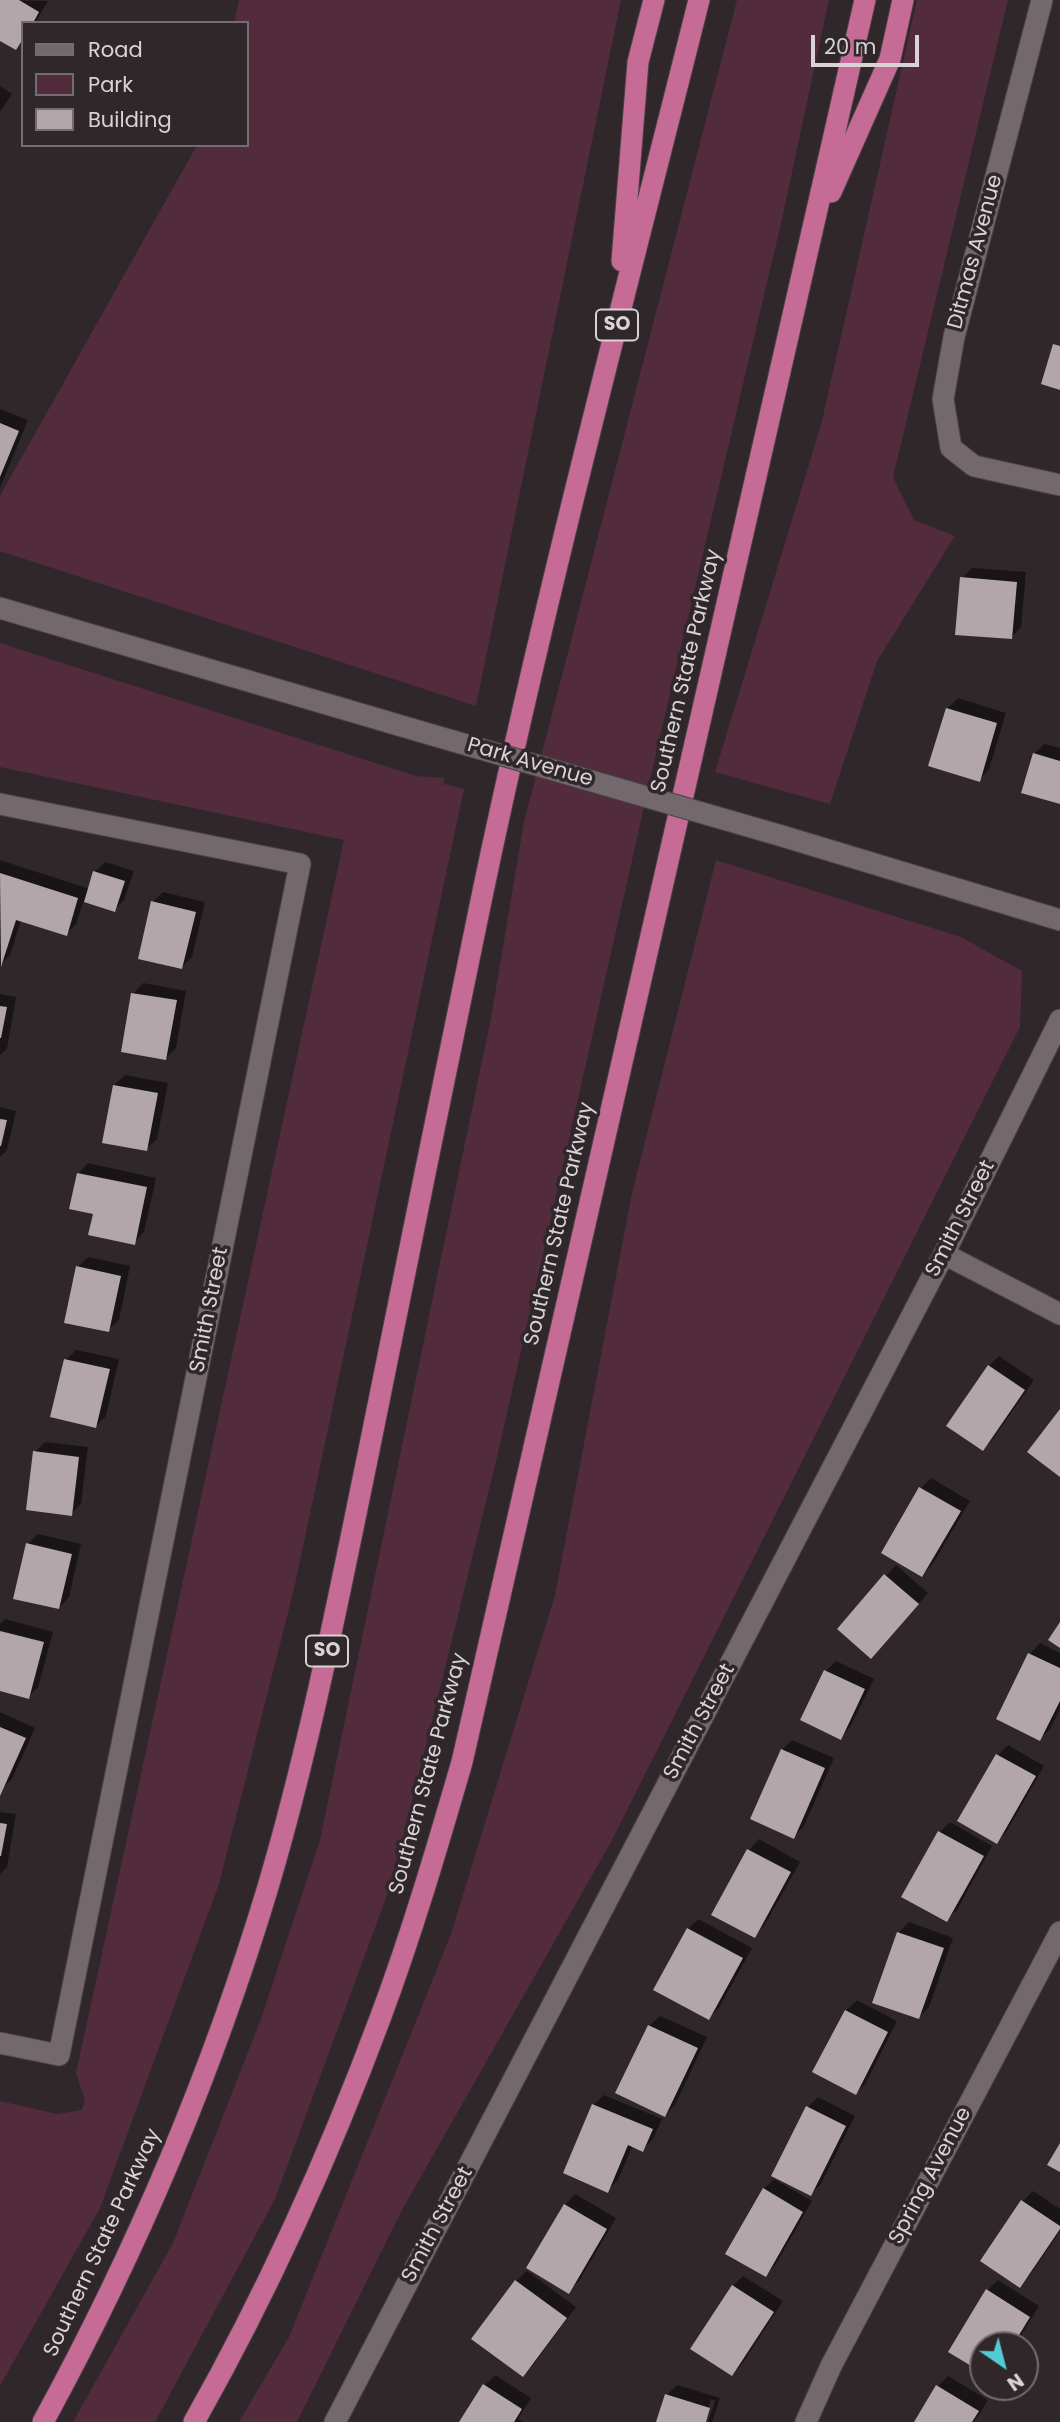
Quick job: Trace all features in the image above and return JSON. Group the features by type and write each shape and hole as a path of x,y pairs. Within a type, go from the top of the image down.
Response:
{"highway":[{"path":"618,324 638,62 654,0"},
{"name":"Southern State Parkway","path":"43,2422 128,2258 180,2137 248,1951 286,1823 332,1630 501,804 535,651 698,0"},
{"name":"Southern State Parkway","path":"194,2422 277,2262 332,2141 424,1893 462,1762 865,0"},
{"path":"810,239 890,59 903,0"}],"street":[{"name":"Ditmas Avenue","path":"1042,0 954,337 943,399 951,448 974,467 1060,485"},
{"name":"Park Avenue","path":"0,608 1060,920"},
{"name":"Smith Street","path":"0,804 300,864 59,2055 0,2043"},
{"name":"Smith Street","path":"335,2422 944,1254 1060,1020"},
{"path":"944,1254 1060,1314"},
{"name":"Spring Avenue","path":"806,2422 831,2366 1060,1932"}],"green space":[{"path":"239,0 621,0 476,706 0,551 0,496 196,147 248,147 248,21 234,21"},
{"path":"737,0 829,0 782,219 661,732 498,1453 393,1879 275,2199 155,2422 73,2422 173,2243 261,2019 320,1840 491,1018 524,822"},
{"path":"917,0 1008,0 893,477 914,520 955,536 877,661 830,804 715,772 821,425"},
{"path":"0,643 416,776 445,778 443,786 445,784 464,789 294,1589 219,1884 100,2208 0,2386 0,2101 57,2114 82,2110 85,2100 76,2073 344,840 0,767"},
{"path":"716,860 961,937 1022,971 1020,1027 611,1842 402,2210 297,2422 239,2422 289,2337 451,1934 555,1595 632,1193"}],"building":[{"path":"0,0 19,0 39,12 34,21 21,21 21,42 16,50 0,41"},
{"path":"1053,344 1060,346 1060,390 1041,384"},
{"path":"0,423 19,431 0,477"},
{"path":"960,577 1017,582 1012,639 955,635"},
{"path":"946,708 997,723 980,782 928,766"},
{"path":"1033,753 1060,761 1060,804 1021,793"},
{"path":"93,871 125,881 115,912 84,902"},
{"path":"0,873 78,898 67,936 16,920 1,967"},
{"path":"151,901 196,912 182,969 138,959"},
{"path":"131,993 177,1000 166,1060 121,1052"},
{"path":"0,1006 7,1007 1,1038 0,1038"},
{"path":"113,1085 158,1093 147,1151 102,1143"},
{"path":"0,1119 7,1120 1,1146 0,1146"},
{"path":"77,1173 147,1187 135,1245 88,1235 93,1214 69,1209"},
{"path":"76,1266 121,1276 109,1332 64,1323"},
{"path":"64,1359 110,1369 96,1428 50,1417"},
{"path":"988,1365 1025,1390 983,1451 946,1426"},
{"path":"1060,1409 1060,1477 1027,1452"},
{"path":"33,1451 79,1457 72,1516 26,1510"},
{"path":"919,1487 961,1511 922,1577 881,1553"},
{"path":"26,1543 72,1554 59,1609 13,1599"},
{"path":"884,1574 919,1604 871,1659 837,1629"},
{"path":"1060,1622 1060,1648 1048,1640"},
{"path":"0,1631 44,1642 29,1699 0,1691"},
{"path":"1028,1653 1060,1668 1060,1701 1040,1741 996,1719"},
{"path":"824,1670 865,1689 841,1740 800,1720"},
{"path":"0,1727 26,1738 0,1796"},
{"path":"781,1749 825,1768 794,1839 750,1819"},
{"path":"996,1754 1036,1776 997,1844 957,1821"},
{"path":"0,1823 7,1824 1,1856 0,1856"},
{"path":"938,1831 984,1856 947,1922 901,1897"},
{"path":"747,1849 791,1872 755,1938 711,1915"},
{"path":"687,1928 743,1958 709,2020 653,1990"},
{"path":"897,1932 944,1948 919,2019 872,2003"},
{"path":"845,2010 888,2032 856,2095 812,2072"},
{"path":"648,2025 698,2048 665,2117 615,2093"},
{"path":"592,2104 653,2129 643,2152 628,2145 608,2193 563,2173"},
{"path":"806,2106 846,2126 811,2196 771,2176"},
{"path":"1060,2143 1060,2172 1047,2165"},
{"path":"763,2188 803,2212 766,2277 725,2254"},
{"path":"1021,2200 1060,2226 1060,2229 1020,2288 980,2261"},
{"path":"564,2204 607,2229 569,2294 526,2268"},
{"path":"515,2280 567,2318 523,2377 471,2339"},
{"path":"732,2285 774,2312 732,2376 690,2349"},
{"path":"986,2289 1030,2317 1022,2331 969,2331 969,2365 948,2352"},
{"path":"483,2384 522,2409 514,2422 459,2422"},
{"path":"936,2385 979,2411 972,2422 914,2422"},
{"path":"665,2394 710,2408 706,2422 656,2422"}]}
